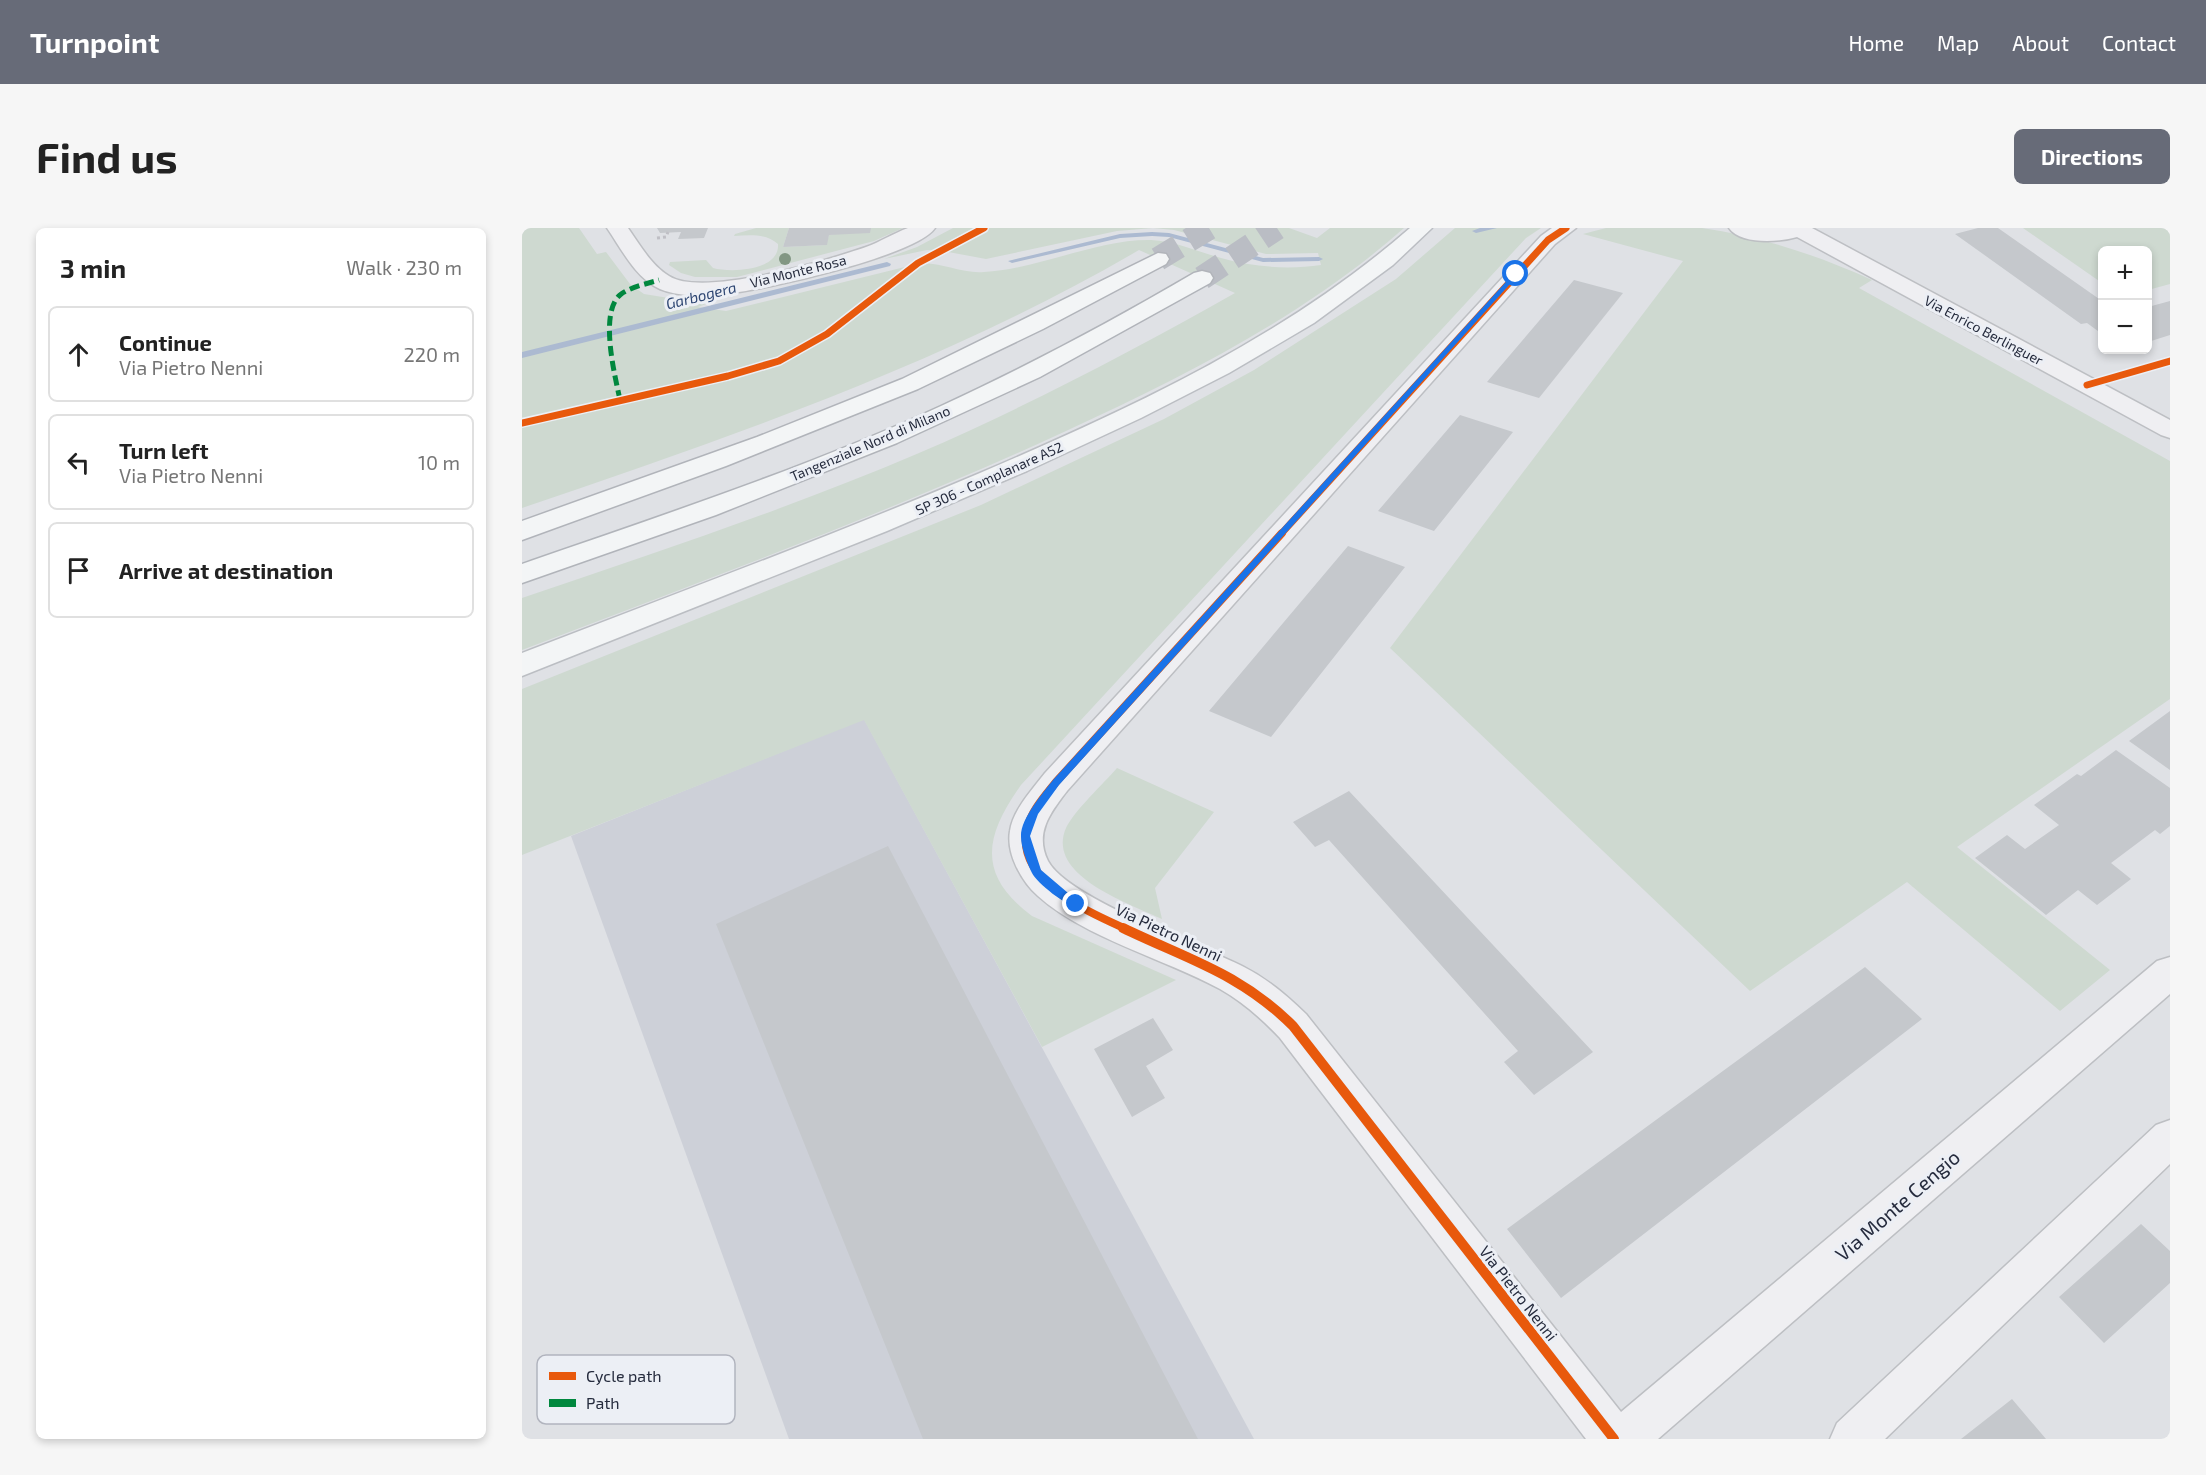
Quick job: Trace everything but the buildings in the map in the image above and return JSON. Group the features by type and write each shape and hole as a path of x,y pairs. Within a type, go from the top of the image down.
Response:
{"main road":[{"name":"SP 306 - Complanare A52","path":"522,664 927,505 1041,456 1176,392 1287,330 1346,290 1422,228"},
{"path":"522,531 752,448 909,384 1027,328 1158,259"},
{"name":"Tangenziale Nord di Milano","path":"522,574 770,485 898,433 1017,379 1102,335 1202,278"}],"street":[{"name":"Via Monte Rosa","path":"617,228 660,280 670,285 686,288 729,287 762,281 869,253 898,243 925,228"},
{"name":"Via Pietro Nenni","path":"1566,228 1548,240 1532,257 1056,782 1034,813 1025,836 1037,873 1052,888 1076,904 1232,978 1268,1000 1293,1026 1614,1439"},
{"path":"1739,228 1770,235 1789,233 1799,229"},
{"name":"Via Enrico Berlinguer","path":"1799,229 2170,430"},
{"name":"Via Monte Cengio","path":"1624,1439 2170,972"},
{"path":"1853,1439 2170,1138"}],"shaded area":[{"path":"522,228 579,228 597,254 606,252 630,284 644,294 706,304 698,307 726,311 917,264 934,264 975,272 1005,270 1131,241 1169,242 1245,264 1283,267 1321,265 1318,253 1266,254 1174,230 1153,228 1289,228 1317,238 1330,228 1404,228 1327,289 1285,316 1199,366 1111,410 999,461 864,518 522,650 522,598 772,511 919,453 1079,377 1235,293 1139,250 991,328 915,362 759,425 522,508"},
{"path":"756,228 789,228 783,247 826,245 829,235 871,228 903,228 874,241 737,277 695,277 681,273 669,265 670,262 706,260 713,268 742,270 763,265 777,253 778,244 763,236 734,236"},
{"path":"953,228 1153,228 1117,231 986,259 927,250 884,259 917,247"},
{"path":"1455,228 1541,228 1526,238 1021,785 999,822 992,855 1002,886 1014,901 1032,916 1176,980 1042,1047 864,720 522,855 522,689 981,505 1164,419 1254,370 1396,279"},
{"path":"1606,228 1702,228 1746,236 1789,248 1872,280 1859,288 2170,461 2170,699 1957,847 2110,970 2060,1011 1907,882 1750,991 1390,648 1683,261 1583,234"},
{"path":"2023,228 2170,228 2170,284 2152,289 2152,246 2098,246 2098,280"},
{"path":"864,719 1254,1439 789,1439 571,836"},
{"path":"1117,768 1214,812 1155,888 1162,919 1094,886 1079,874 1068,860 1063,845 1066,828 1070,821"}],"waterway":[{"name":"Garbogera","path":"1476,231 1493,228"},
{"name":"Garbogera","path":"1012,261 1120,236 1152,234 1169,235 1263,260 1319,259"},
{"name":"Garbogera","path":"522,355 887,264"}],"tunnel":[{"path":"1158,259 1209,228"},
{"path":"1202,278 1277,228"}],"marked path":[{"path":"620,400 611,348 612,307 617,298 626,292 659,280"}],"cycle path":[{"path":"522,423 728,376 779,361 827,334 918,263 984,228"},
{"path":"1566,228 1548,240 1056,782 1028,823 1026,837 1037,872 1050,886 1071,901 1241,983 1279,1012 1293,1026 1614,1439"},
{"path":"2087,385 2170,361"}],"route":[{"path":"1076,904 1052,888 1037,873 1025,836 1034,813 1056,782 1516,274"}]}
